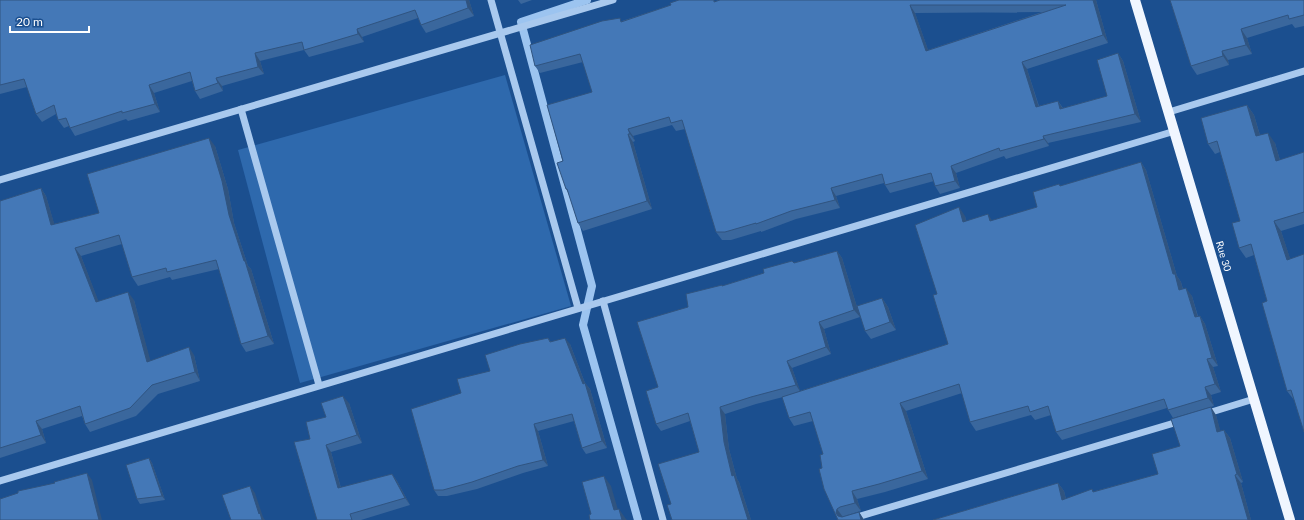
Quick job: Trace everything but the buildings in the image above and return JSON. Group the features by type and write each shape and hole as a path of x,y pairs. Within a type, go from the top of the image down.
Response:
{"main road":[{"name":"Rue 30","path":"1135,0 1290,520"}],"street":[{"path":"491,0 580,308"},
{"path":"0,180 613,0"},
{"path":"1169,112 1304,71"},
{"path":"241,110 319,385"},
{"path":"0,481 1175,131"},
{"path":"600,302 663,520"},
{"path":"1194,417 1254,399"},
{"path":"848,520 1186,419"}],"shaded area":[{"path":"505,75 571,306 300,383 238,150"}],"waterway":[{"path":"587,0 521,22 592,286 583,325 638,520"}]}
